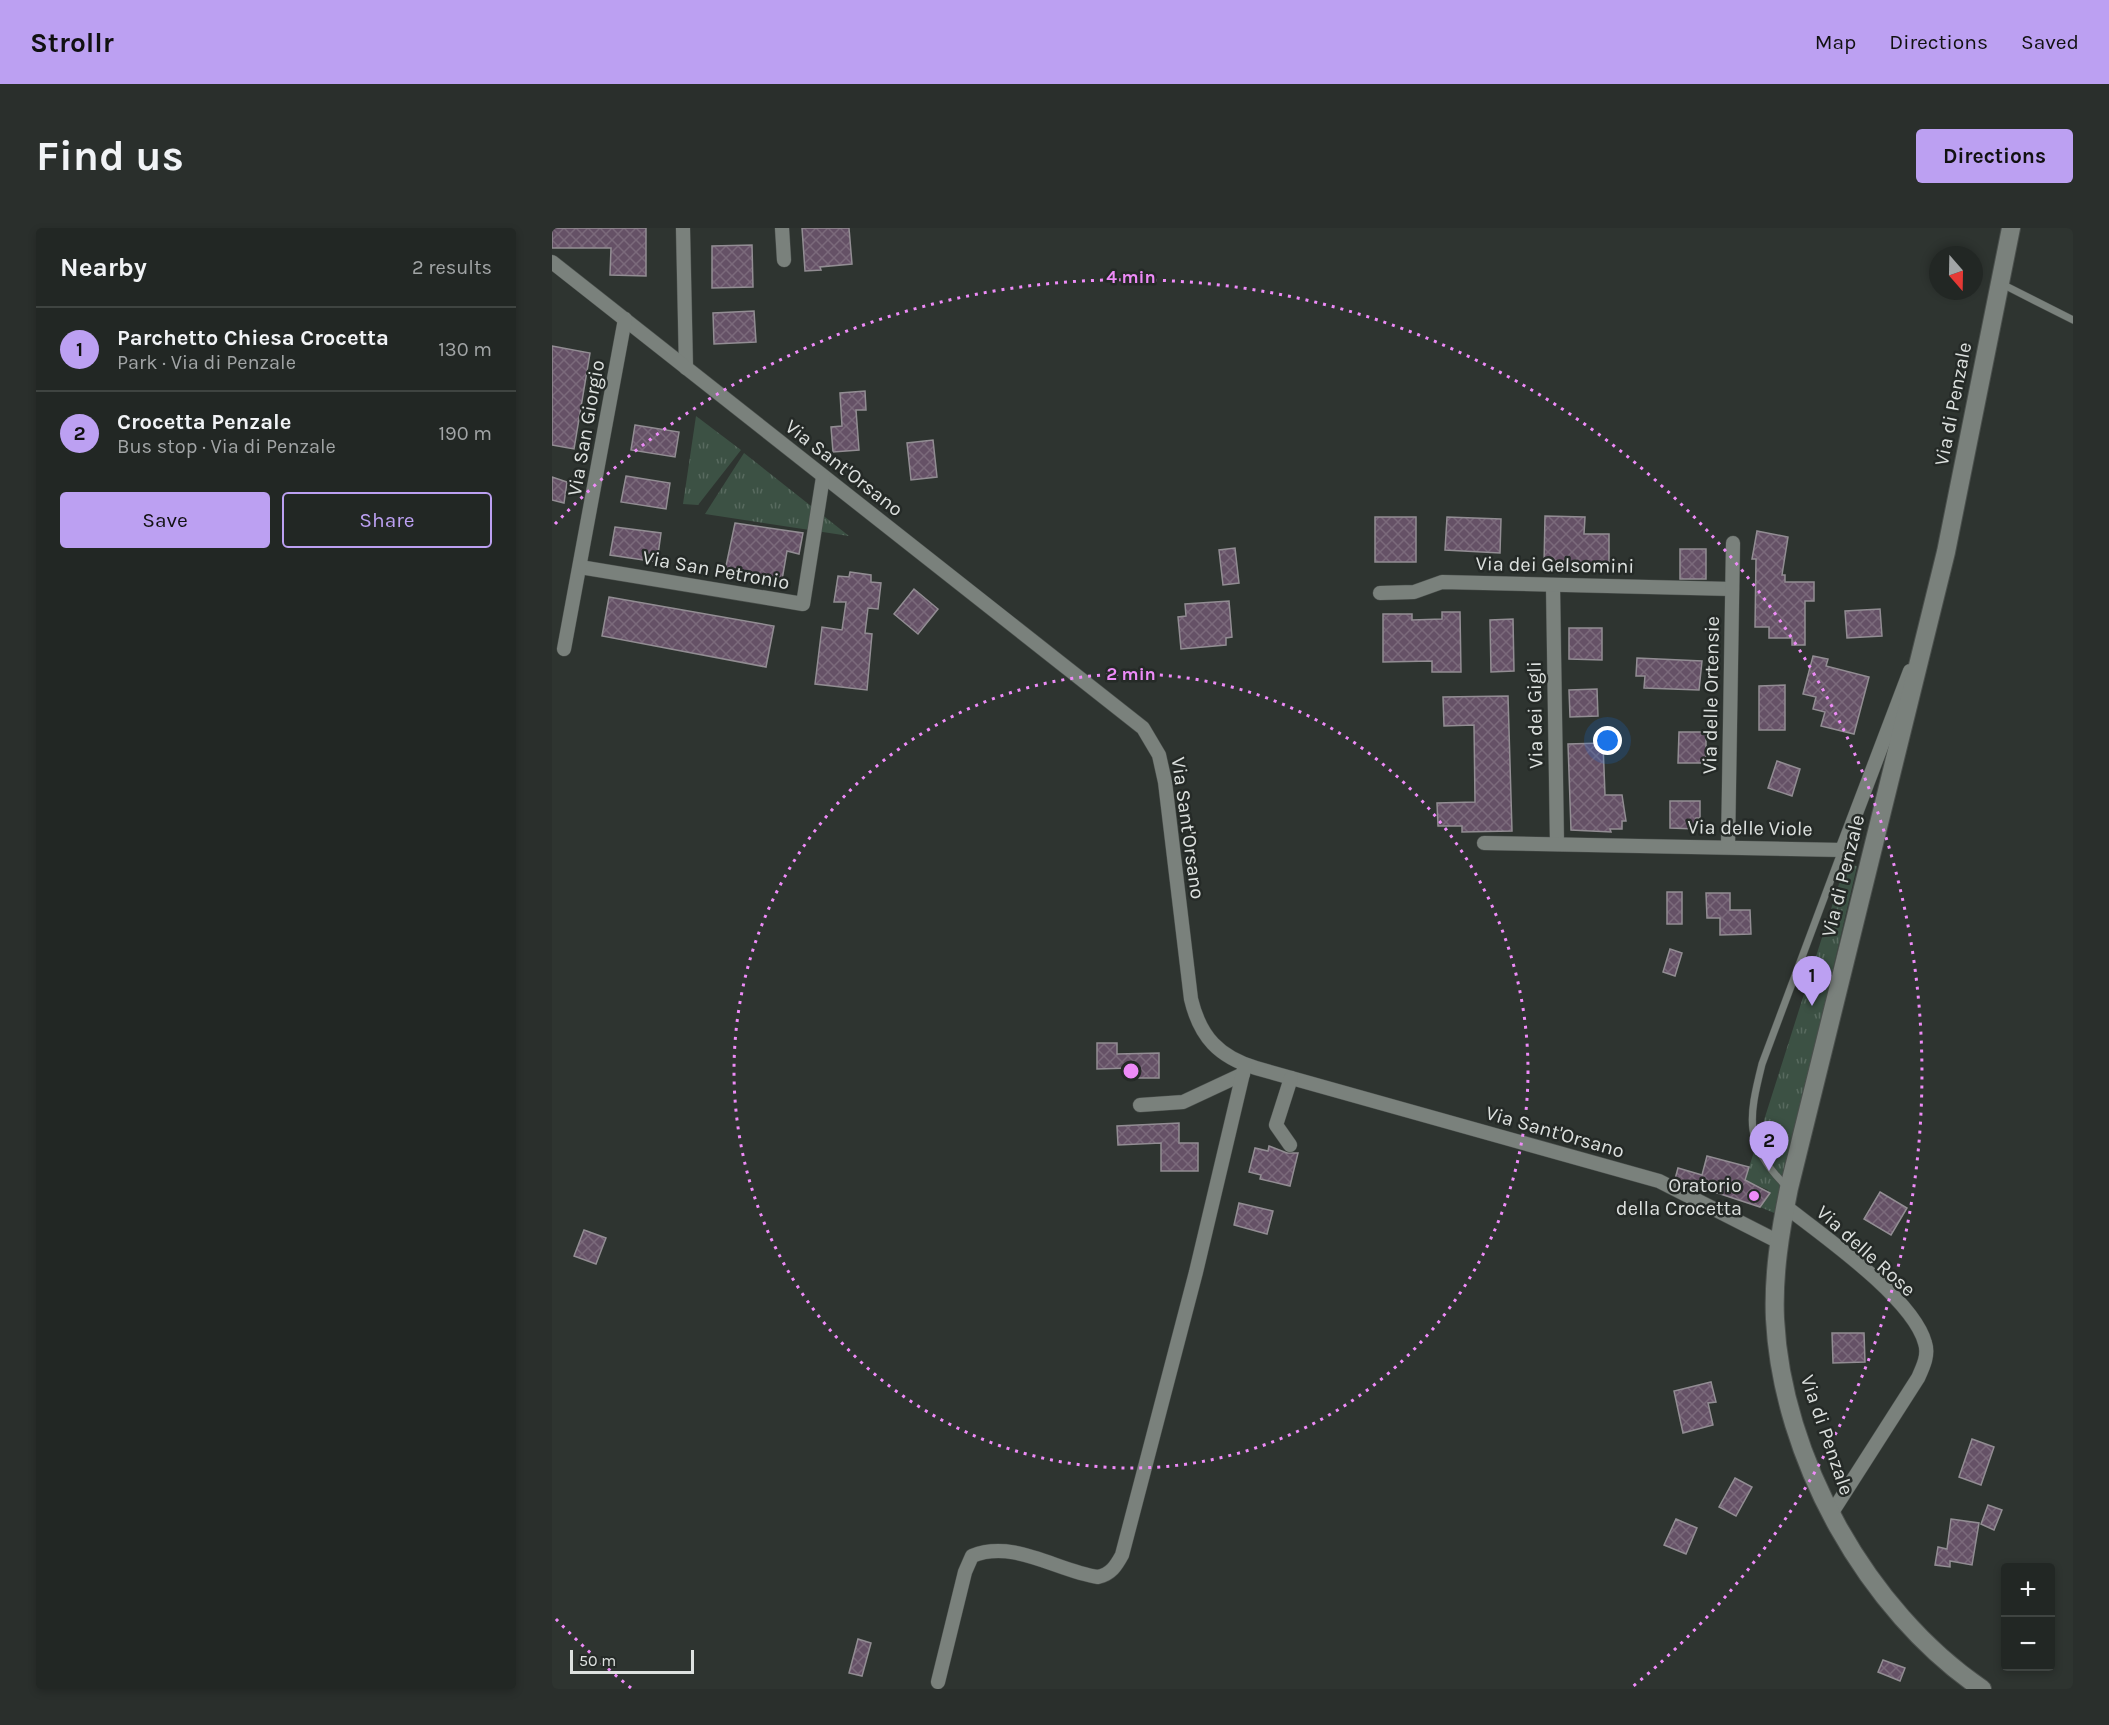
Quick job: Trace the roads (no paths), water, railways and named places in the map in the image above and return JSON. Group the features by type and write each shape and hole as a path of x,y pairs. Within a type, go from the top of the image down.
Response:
{"street":[{"path":"683,228 686,368"},
{"path":"782,228 784,260"},
{"name":"Via di Penzale","path":"1982,1689 1946,1661 1902,1617 1864,1568 1831,1514 1796,1427 1783,1373 1776,1321 1779,1242 1787,1197 1946,552 2011,228"},
{"name":"Via Sant'Orsano","path":"552,262 686,368 822,483 1129,714 1143,728 1159,755 1165,782 1192,1006 1208,1040 1220,1052 1244,1070 1291,1078 1659,1181 1779,1242"},
{"name":"Via San Giorgio","path":"564,649 625,319"},
{"name":"Via San Petronio","path":"580,567 803,604 822,483"},
{"name":"Via delle Ortensie","path":"1728,848 1733,543"},
{"name":"Via dei Gelsomini","path":"1380,593 1420,591 1442,582 1732,589"},
{"name":"Via dei Gigli","path":"1553,585 1557,844"},
{"path":"1842,850 1929,620"},
{"name":"Via delle Viole","path":"1484,843 1842,850"},
{"path":"1140,1105 1183,1102 1244,1070"},
{"path":"938,1682 965,1572 972,1556 985,1551 1002,1550 1098,1577 1107,1575 1122,1555 1196,1272 1244,1070"},
{"path":"1290,1145 1276,1125 1291,1078"},
{"name":"Via delle Rose","path":"1787,1197 1883,1287 1916,1325 1926,1346 1925,1363 1918,1378 1831,1514"}],"lane":[{"path":"2000,283 2073,320"},
{"path":"1787,1197 1756,1146 1752,1124 1753,1098 1762,1064 1842,850"}],"place":[{"name":"Parchetto Chiesa Crocetta","path":"1812,1006"},
{"name":"Crocetta Penzale","path":"1769,1171"},
{"name":"Oratorio della Crocetta","path":"1754,1196"}]}
